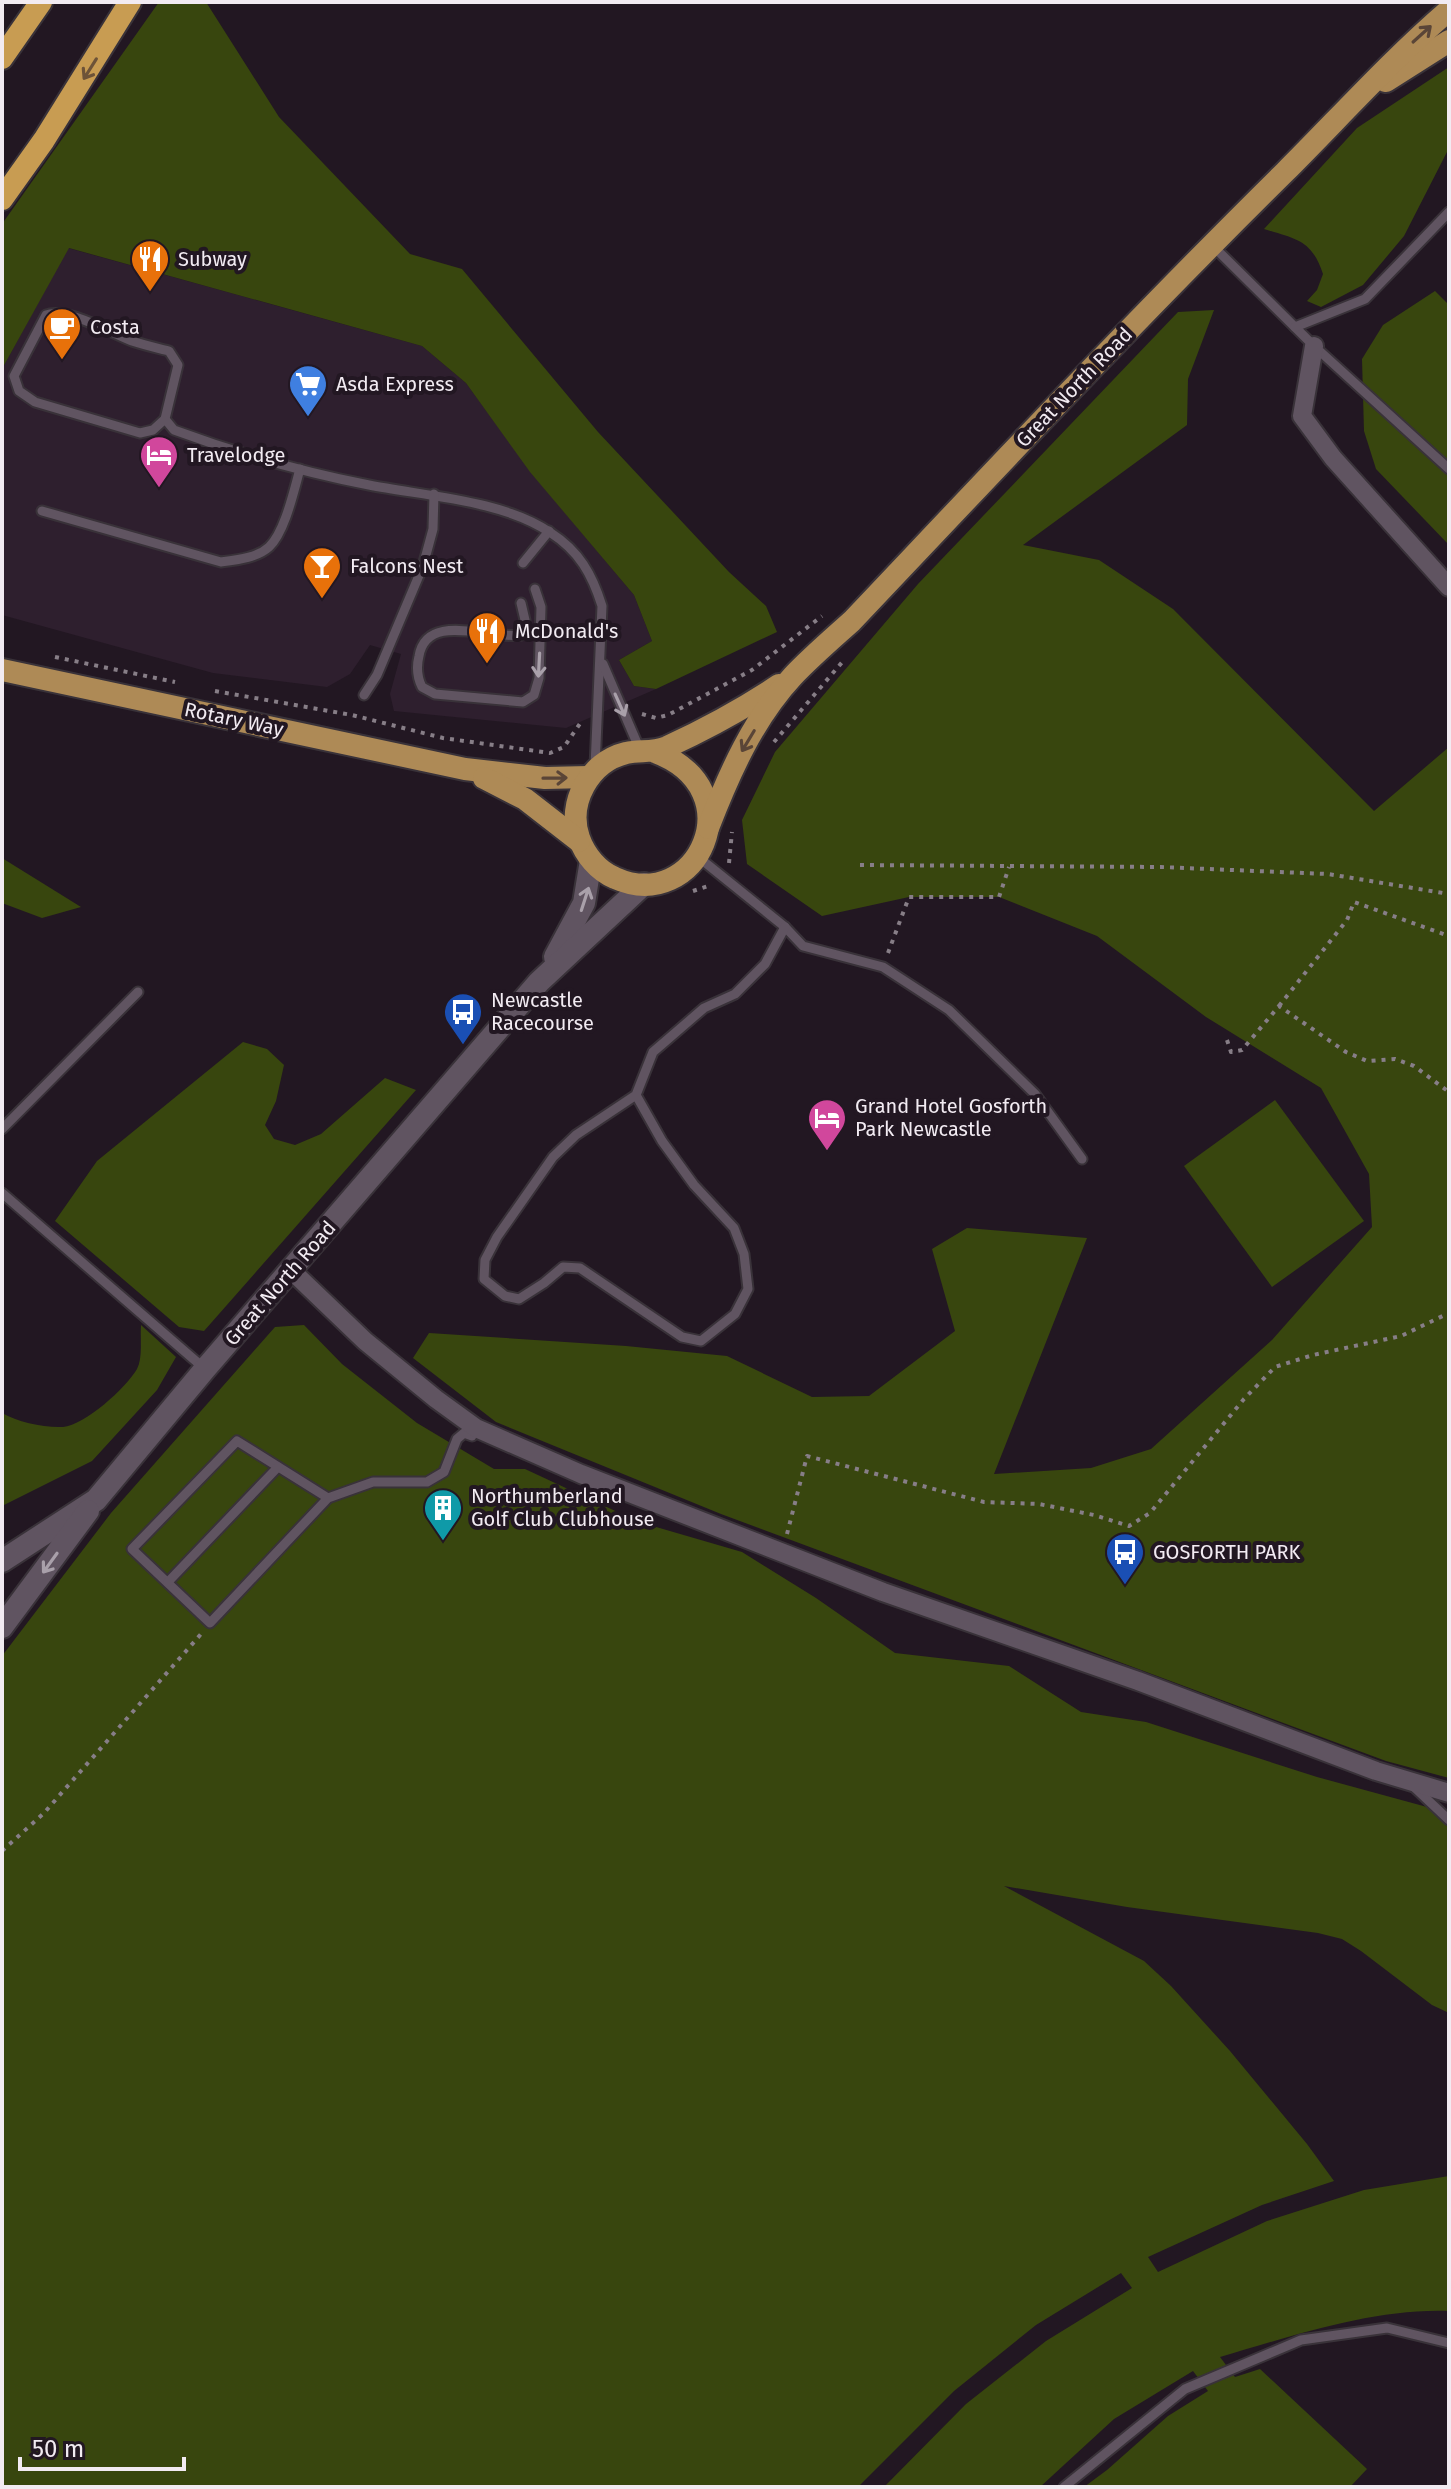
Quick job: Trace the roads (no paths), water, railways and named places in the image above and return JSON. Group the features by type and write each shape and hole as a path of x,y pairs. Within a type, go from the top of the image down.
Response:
{"highway":[{"path":"2,58 41,2"},
{"path":"2,199 44,140 130,2"}],"main road":[{"path":"1358,99 1389,65 1449,10"},
{"path":"1358,99 1449,41"},
{"name":"Great North Road","path":"792,677 852,621 1212,245 1358,99"},
{"name":"Rotary Way","path":"2,670 465,769 545,778 592,774"},
{"path":"792,677 743,748 697,856 674,877 644,884 624,882 606,874 591,860 579,841 576,808 592,774 609,760 624,754 648,752 714,724 792,677"},
{"path":"648,752 674,759 690,772 702,788 708,808 708,828"},
{"name":"Rotary Way","path":"465,769 525,799 579,841"},
{"name":"Great North Road","path":"539,982 575,924 584,903 591,860"},
{"name":"Great North Road","path":"2,1561 96,1500 539,982 644,884"},
{"path":"2,1627 96,1500"}],"street":[{"path":"1314,346 1302,416 1333,458 1449,587"},
{"path":"292,1271 365,1341 476,1428 581,1474 883,1592 1138,1681 1376,1771 1449,1793"}],"lane":[{"path":"1295,327 1365,299 1449,212"},
{"path":"1212,245 1314,346 1449,469"},
{"path":"51,313 78,318 134,342 169,351 178,365 165,419 153,430 140,433 35,402 19,391 14,376 46,315 51,313"},
{"path":"165,419 174,430 300,469 370,485 434,494 507,513 549,531 577,553 595,582 602,606 599,717 592,774"},
{"path":"42,511 221,562 246,558 270,546 284,522 300,469"},
{"path":"364,695 377,675 423,566 433,529 434,494"},
{"path":"523,563 549,531"},
{"path":"521,603 525,620 518,637 444,630 431,634 421,646 418,657 417,670 422,687 435,694 523,702 530,699 539,678 541,607 535,589"},
{"path":"601,657 617,700 648,752"},
{"path":"697,856 785,927 803,946 883,967 949,1010 1035,1094 1082,1159"},
{"path":"636,1095 662,1141 694,1185 734,1228 744,1254 748,1289 735,1314 701,1341 682,1337 580,1268 563,1267 519,1299 505,1296 484,1279 485,1260 497,1237 553,1157 576,1135 636,1095 653,1052 704,1008 735,994 765,964 785,927"},
{"path":"2,1129 138,992"},
{"path":"2,1193 205,1369"},
{"path":"328,1498 237,1441 132,1549 210,1623 328,1498 373,1482 427,1482 444,1472 457,1439 464,1433 472,1436 476,1428"},
{"path":"168,1582 278,1467"},
{"path":"1406,1780 1449,1820"},
{"path":"1064,2487 1185,2389 1301,2340 1387,2328 1449,2343"}],"place":[{"name":"Subway","path":"150,293"},
{"name":"Costa","path":"62,361"},
{"name":"Asda Express","path":"308,418"},
{"name":"Travelodge","path":"159,489"},
{"name":"Falcons Nest","path":"322,600"},
{"name":"McDonald's","path":"487,665"},
{"name":"Newcastle Racecourse","path":"463,1046"},
{"name":"Grand Hotel Gosforth Park Newcastle","path":"827,1152"},
{"name":"Northumberland Golf Club Clubhouse","path":"443,1542"},
{"name":"GOSFORTH PARK","path":"1125,1586"}]}
